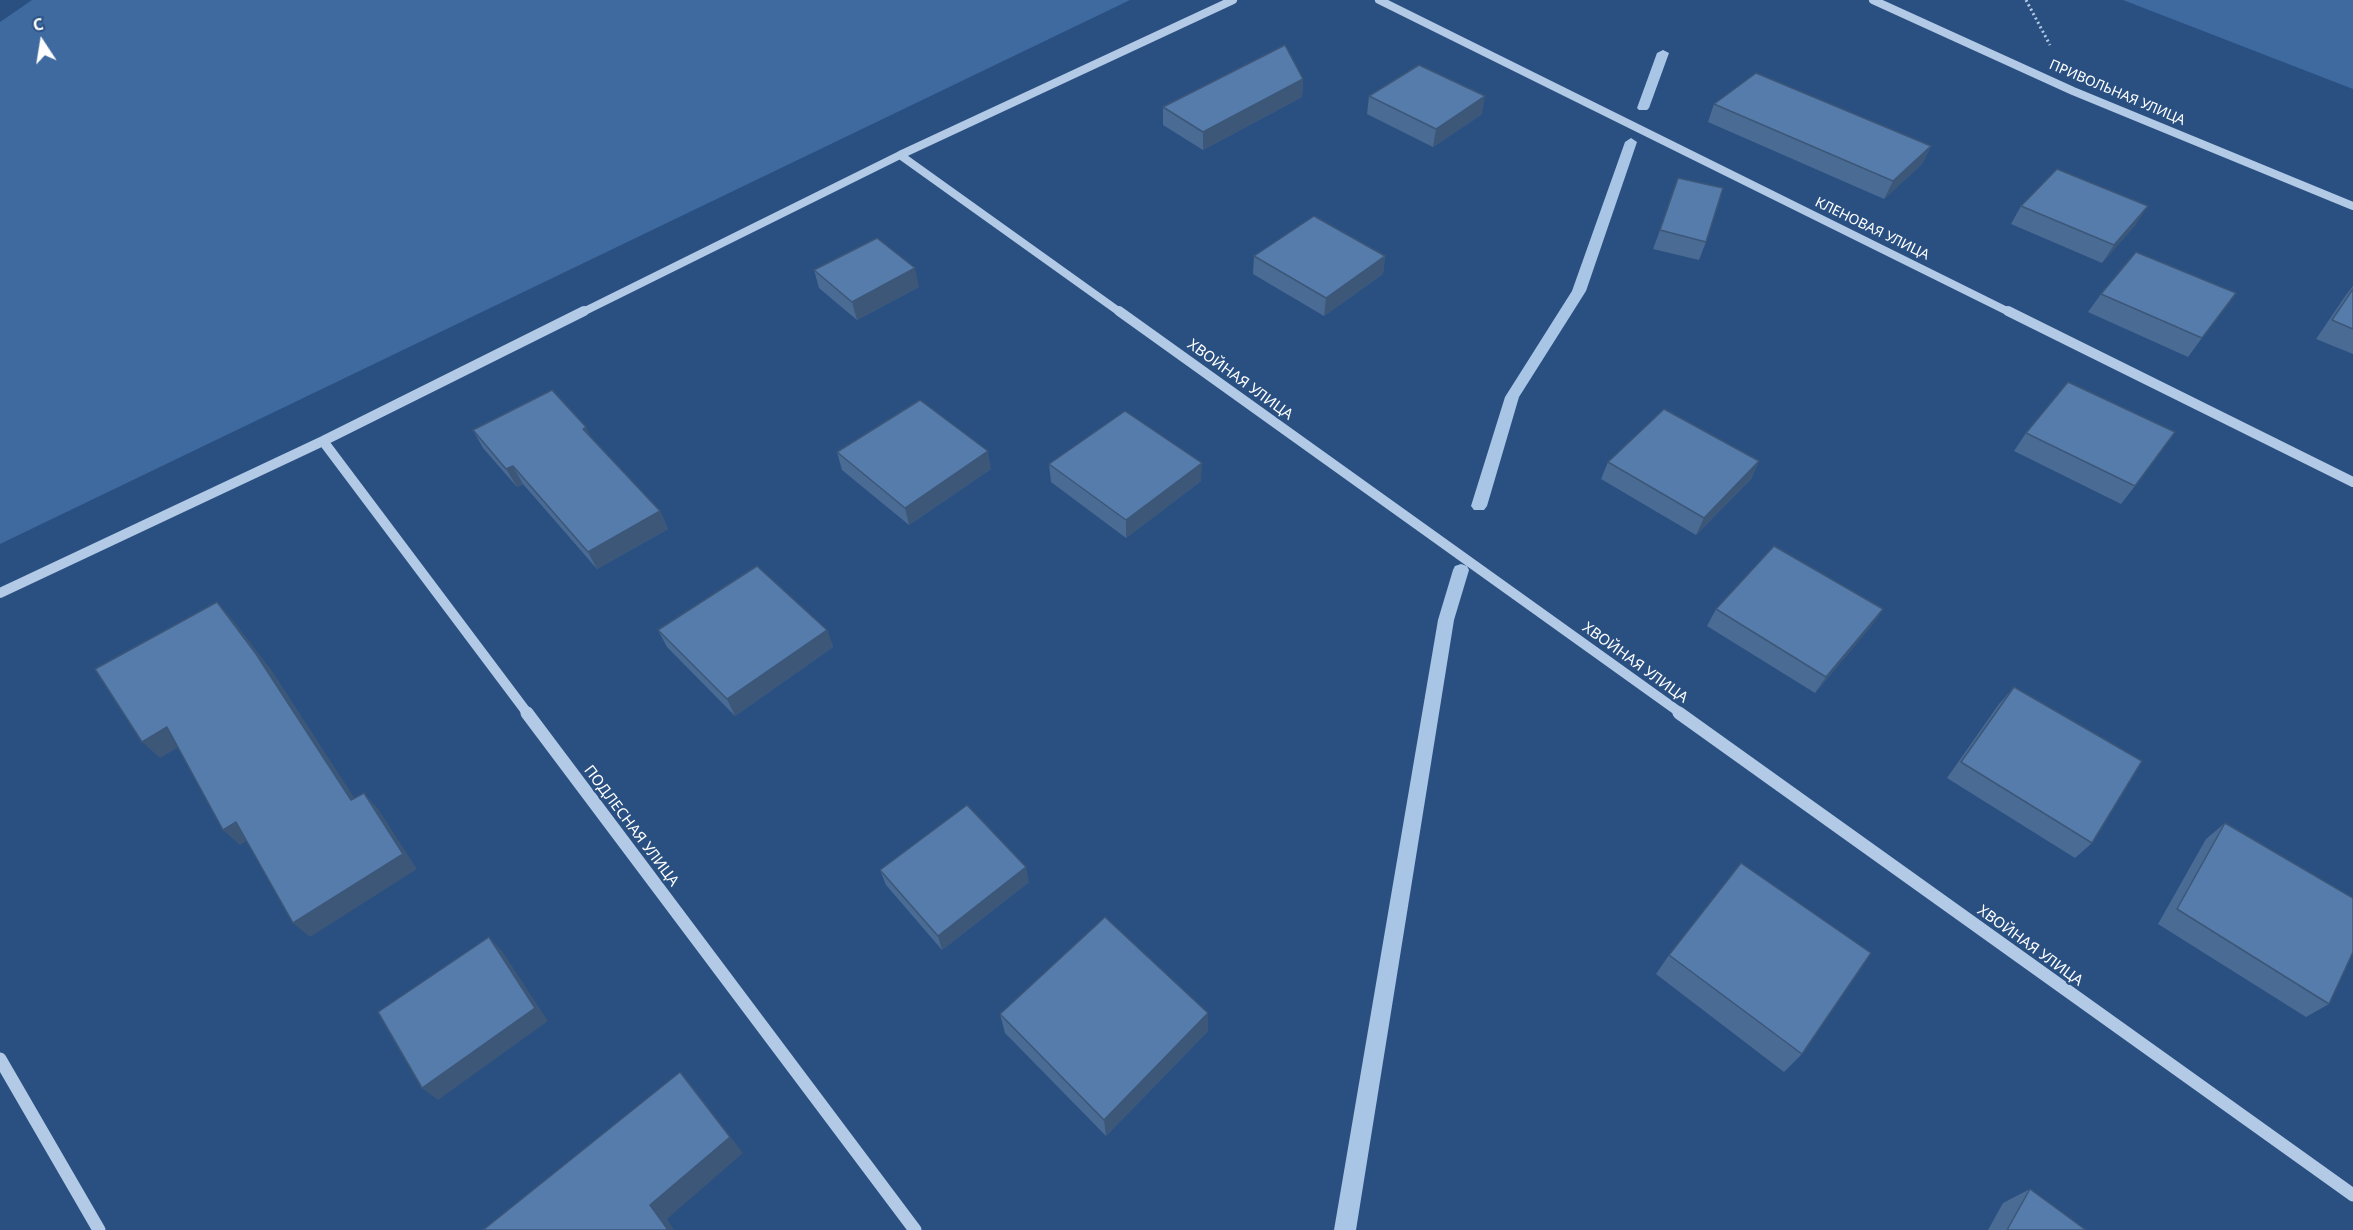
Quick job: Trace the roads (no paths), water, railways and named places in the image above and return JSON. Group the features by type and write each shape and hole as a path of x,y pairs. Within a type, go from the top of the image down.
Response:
{"street":[{"path":"0,593 323,441 900,155 1233,0"},
{"name":"КЛЕНОВАЯ УЛИЦА","path":"1379,0 2353,482"},
{"name":"ПРИВОЛЬНАЯ УЛИЦА","path":"1873,0 2073,91 2353,206"},
{"name":"ХВОЙНАЯ УЛИЦА","path":"900,155 2353,1195"},
{"name":"ПОДЛЕСНАЯ УЛИЦА","path":"323,441 915,1230"},
{"path":"0,1059 99,1230"}],"waterway":[{"path":"1643,108 1663,53"},
{"path":"1479,506 1512,397 1579,291 1631,142"},
{"path":"1345,1230 1446,620 1461,570"}]}
